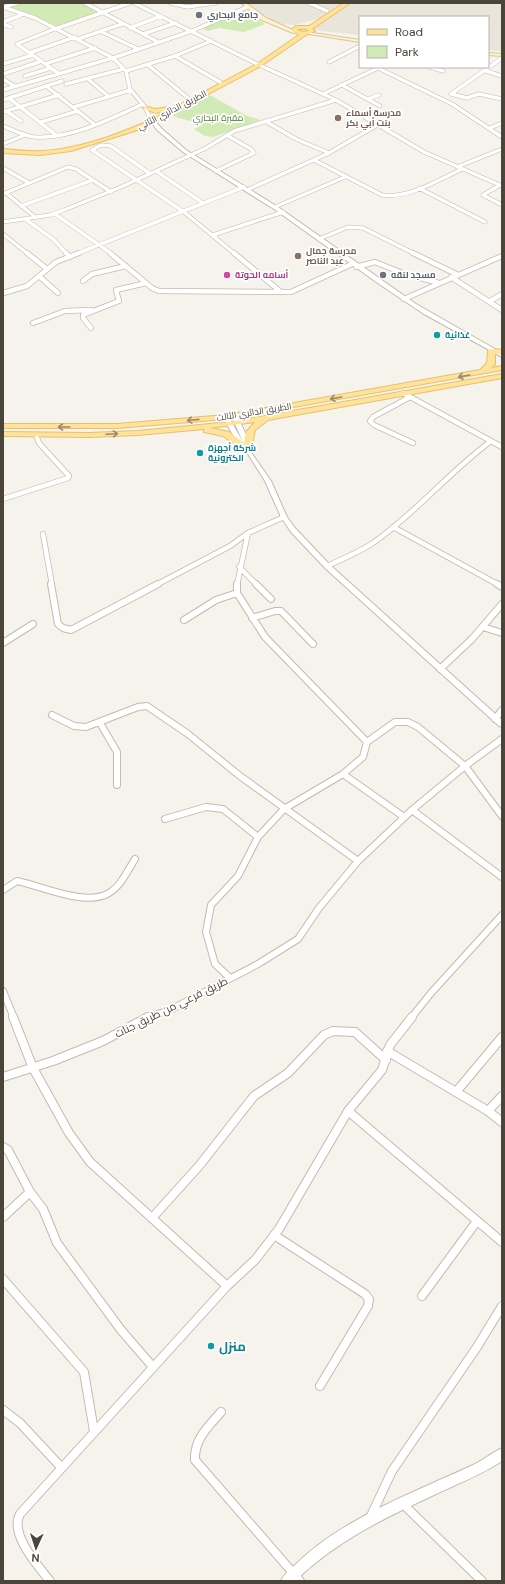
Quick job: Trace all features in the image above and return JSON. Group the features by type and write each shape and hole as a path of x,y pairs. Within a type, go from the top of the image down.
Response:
{"main road":[{"path":"296,30 304,27 339,3"},
{"name":"الطريق الدائري الثاني","path":"3,151 40,153 71,149 163,116 257,64 309,31 347,3"},
{"path":"245,5 261,17 296,30 359,37"},
{"path":"304,27 309,31 359,41"},
{"name":"الطريق الدائري الثاني","path":"152,120 188,98 257,64 296,30"},
{"path":"489,50 502,52"},
{"path":"489,54 502,57"},
{"path":"158,130 151,126 140,125 145,117 144,106 155,111 168,109"},
{"path":"158,130 157,122 163,116"},
{"name":"الطريق الدائري الثاني","path":"3,148 38,150 68,146 140,125"},
{"path":"498,353 483,376 502,380"},
{"name":"الطريق الدائري الثالث","path":"3,426 117,426 268,417 406,395 483,376 502,368"},
{"name":"الطريق الدائري الثالث","path":"3,434 103,435 185,429 483,376 502,376"},
{"path":"185,429 216,430 226,434 246,447 248,436 252,429 268,417"}],"street":[{"path":"3,7 17,3"},
{"path":"85,3 100,13 158,42"},
{"path":"58,73 17,44 130,3"},
{"path":"134,3 257,64 336,100 379,124 424,152 501,185"},
{"path":"170,3 186,7 204,6 216,3"},
{"path":"181,3 186,7"},
{"path":"309,3 327,11"},
{"path":"3,90 113,58 192,31 245,5"},
{"path":"3,7 58,28 113,58 125,70 131,90 144,106 158,130 216,171 283,212 354,265 404,299 498,353 502,360"},
{"path":"3,23 24,14"},
{"path":"130,28 161,16"},
{"path":"3,23 11,27"},
{"path":"142,34 176,23"},
{"path":"3,64 76,38 100,32 122,24"},
{"path":"100,32 138,49"},
{"path":"3,100 64,82 88,79 148,65 175,56 211,41"},
{"path":"329,62 359,47"},
{"path":"3,74 95,48"},
{"path":"175,56 220,82"},
{"path":"442,98 451,94 486,71 502,57"},
{"path":"148,65 188,98"},
{"path":"26,76 51,68"},
{"path":"323,94 379,68 442,98 502,137"},
{"path":"433,68 443,71"},
{"path":"486,71 502,76"},
{"path":"51,75 64,82"},
{"path":"3,79 14,86"},
{"path":"88,79 108,96"},
{"path":"342,85 380,106"},
{"path":"48,87 94,124"},
{"path":"74,107 131,90"},
{"path":"451,94 467,98 479,94 502,99"},
{"path":"5,112 59,95"},
{"path":"368,99 379,95"},
{"path":"9,98 56,135"},
{"path":"3,222 55,214 136,181 149,173 228,136 234,131 336,100"},
{"path":"3,126 25,135 36,137 56,135 114,118 144,106"},
{"path":"41,122 78,111"},
{"path":"5,112 21,121"},
{"path":"265,121 296,139 328,153"},
{"path":"490,128 502,123"},
{"path":"3,294 27,286 40,277 56,262 314,160 379,124"},
{"path":"3,144 25,135"},
{"path":"216,171 254,153 251,148 228,136"},
{"path":"149,173 111,146 101,145 92,150 184,212 281,292"},
{"path":"458,167 502,149"},
{"path":"314,160 386,197 397,197 462,169"},
{"path":"35,217 5,194 68,167 76,169 110,192"},
{"path":"3,168 29,183"},
{"path":"156,171 203,203"},
{"path":"275,207 345,177"},
{"path":"21,206 93,180"},
{"path":"501,185 483,195 502,205"},
{"path":"419,188 485,222"},
{"path":"213,235 283,212"},
{"path":"55,214 101,245 152,288 169,292 296,291 354,265 375,262 405,274 439,282"},
{"path":"24,219 53,239 70,257"},
{"path":"319,239 348,227 363,228 458,275"},
{"path":"3,234 36,262 47,269"},
{"path":"404,299 439,282 502,256"},
{"path":"84,281 92,274 126,266"},
{"path":"40,277 58,293"},
{"path":"451,277 502,310"},
{"path":"91,328 83,318 83,315 119,302 116,290 146,283"},
{"path":"490,301 502,294"},
{"path":"33,323 65,311 98,310"},
{"path":"413,443 374,425 370,421 373,417 406,395 502,448"},
{"path":"232,420 246,447 268,481 284,517 293,530 327,566 502,724"},
{"path":"3,499 68,478 69,476 39,443 36,435"},
{"path":"327,566 351,557 393,528 473,454 491,441"},
{"path":"43,534 58,624 63,628 71,630 230,546 248,533 284,517"},
{"path":"393,528 502,587"},
{"path":"230,978 215,964 206,932 211,905 238,876 258,837 284,809 343,774 363,758 367,750 367,742 265,637 237,593 236,585 239,567 248,533"},
{"path":"239,567 271,599"},
{"path":"184,620 216,600 237,593"},
{"path":"440,669 472,639 502,604"},
{"path":"252,618 274,611 281,611 313,644"},
{"path":"3,643 33,624"},
{"path":"483,627 502,633"},
{"path":"52,715 74,726 86,727 100,723 138,707 147,706 188,734 284,809 358,861"},
{"path":"495,719 502,710"},
{"path":"367,742 395,722 408,722 418,726 465,766 502,816"},
{"path":"100,723 117,752 117,785"},
{"name":"طريق فرعي من طريق جنات","path":"3,1076 33,1068 103,1041 230,978 298,939 319,908 358,861 412,810 465,766 502,739"},
{"path":"343,774 404,817"},
{"path":"165,819 206,807 223,810 258,837"},
{"path":"412,810 502,877"},
{"path":"3,890 17,881 32,883 65,895 98,898 108,894 117,886 135,859"},
{"path":"50,1581 36,1564 19,1534 17,1520 27,1504 60,1466 227,1286 255,1260 274,1235 328,1148 348,1111 376,1078 386,1060 388,1050 431,993 502,915"},
{"path":"3,991 33,1068 69,1134 90,1162 227,1286"},
{"path":"152,1218 204,1161 254,1096 288,1073 324,1036 333,1031 355,1032 386,1060"},
{"path":"456,1092 502,1037"},
{"path":"388,1050 488,1111 502,1122"},
{"path":"488,1111 502,1096"},
{"path":"348,1111 502,1242"},
{"path":"3,1147 8,1150 30,1192 43,1209 57,1243 121,1330 153,1367"},
{"path":"3,1217 30,1192"},
{"path":"422,1296 477,1221"},
{"path":"274,1235 365,1294 368,1300 368,1306 320,1386"},
{"path":"3,1279 84,1372 94,1431"},
{"path":"368,1521 392,1471 477,1347 502,1306"},
{"path":"3,1410 20,1423 60,1466"},
{"path":"221,1412 197,1440 193,1451 195,1460 294,1578 319,1551 368,1521 486,1465 502,1454"},
{"path":"403,1504 482,1581"}],"shaded area":[{"path":"244,3 343,3 318,19 294,25 277,24 264,19"},
{"path":"348,3 502,3 502,52 489,50 489,16 359,16 359,35 312,30 334,11"}],"green space":[{"path":"19,3 83,3 97,12 59,27 33,15 6,7"},
{"path":"245,10 265,24 244,32 219,28 208,31 201,28"},
{"name":"مقبرة البحاري","path":"208,94 247,116 261,120 213,137 205,136 194,129 203,125 178,118 170,114"}],"place":[{"name":"جامع البحاري","path":"199,15"},
{"name":"مدرسة أسماء بنت أبي بكر","path":"338,118"},
{"name":"مدرسة جمال عبد الناصر","path":"298,256"},
{"name":"أسامه الحوتة","path":"227,275"},
{"name":"مسجد لنقه","path":"383,275"},
{"name":"غذائية","path":"437,335"},
{"name":"شركة أجهزة الكترونية","path":"200,453"},
{"name":"منزل","path":"211,1346"}]}
